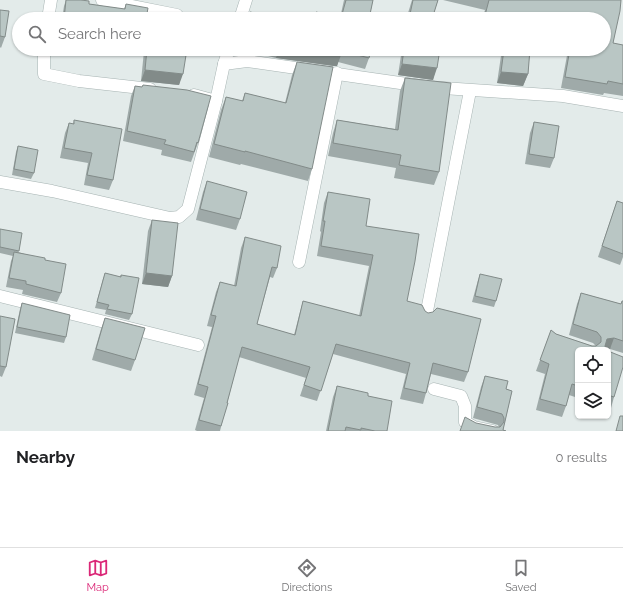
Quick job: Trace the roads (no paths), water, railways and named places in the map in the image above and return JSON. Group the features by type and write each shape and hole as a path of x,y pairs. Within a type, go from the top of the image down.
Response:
{"street":[{"path":"49,12 50,0"},
{"path":"102,0 162,12"},
{"path":"242,12 246,0"},
{"path":"44,56 44,74 79,81 162,91"},
{"path":"0,182 52,191 170,218 179,217 188,210 227,56"},
{"path":"224,64 247,61 337,73 428,88 563,96 623,106"},
{"path":"300,262 337,73"},
{"path":"426,316 470,91"},
{"path":"184,94 216,101"},
{"path":"0,296 198,344"},
{"path":"434,389 461,396 465,406 465,422 474,427 493,431"}]}
